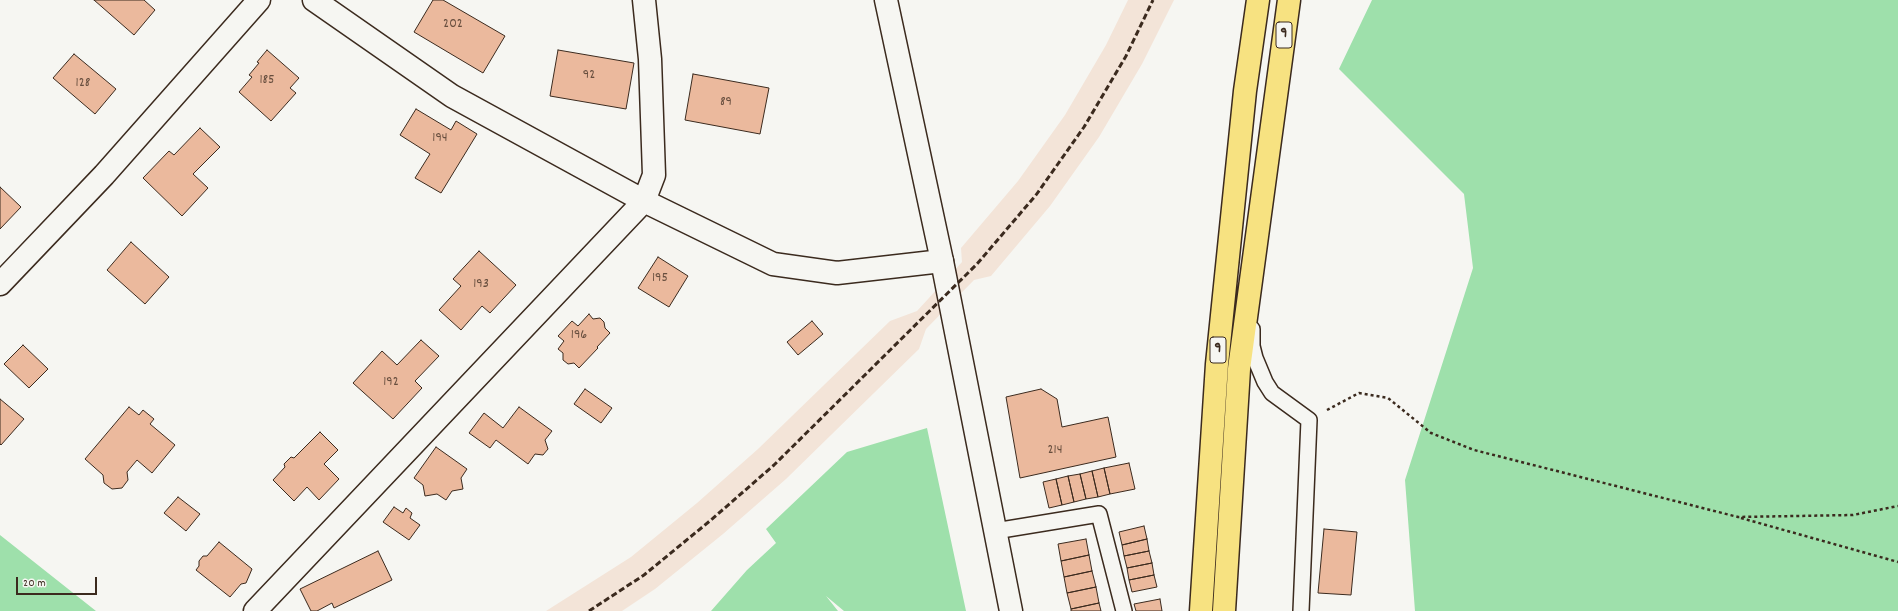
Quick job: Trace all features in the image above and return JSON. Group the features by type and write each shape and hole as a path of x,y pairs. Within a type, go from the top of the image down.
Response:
{"main road":[{"name":"9","path":"1201,611 1216,364 1245,91 1258,0"},
{"name":"9","path":"1224,611 1239,370 1289,0"}],"street":[{"path":"0,284 104,175 259,0"},
{"path":"314,0 452,96 644,201 773,264 837,273 942,261"},
{"path":"254,611 644,201 654,175 650,59 644,0"},
{"path":"886,0 942,261 1011,611"}],"lane":[{"path":"1253,264 1252,346 1257,364 1272,393 1309,420 1301,611"},
{"path":"995,531 1099,514 1124,611"}],"path":[{"path":"1309,420 1359,394 1388,398 1432,433 1474,450 1738,517 1898,562"},
{"path":"1738,517 1853,515 1898,506"}],"shaded area":[{"path":"1128,0 1174,0 1142,64 1099,137 1050,206 991,276 974,280 926,329 919,349 786,479 723,534 655,589 622,611 546,611 631,557 697,503 758,449 890,321 917,311 962,262 961,248 1018,181 1065,115 1106,45"}],"green space":[{"path":"1372,0 1898,0 1898,611 1415,611 1405,480 1473,268 1464,194 1339,69"},
{"path":"927,428 966,611 844,611 826,596 838,611 711,611 747,570 776,543 766,529 847,452"},
{"path":"0,535 96,611 0,611"}],"building":[{"path":"94,0 144,0 155,10 134,35"},
{"path":"433,0 443,0 505,36 483,73 414,32"},
{"path":"267,50 299,78 290,88 296,93 271,121 239,92 252,77 249,75"},
{"path":"558,50 634,63 626,109 550,96"},
{"path":"74,54 116,89 95,114 53,78"},
{"path":"693,74 769,88 760,134 685,120"},
{"path":"416,109 451,130 456,121 477,134 441,193 415,178 430,154 400,135"},
{"path":"200,128 220,147 193,174 208,188 182,216 143,178 169,151 174,155"},
{"path":"0,187 21,207 0,229"},
{"path":"131,242 169,277 145,304 107,270"},
{"path":"479,251 516,285 490,313 482,306 461,330 439,310 461,286 453,279"},
{"path":"658,257 688,276 669,307 638,288"},
{"path":"589,314 593,319 600,318 604,322 605,328 610,333 579,368 574,363 568,364 563,360 563,353 558,349 564,341 558,336 572,321 578,326"},
{"path":"812,321 823,334 798,355 787,342"},
{"path":"421,340 439,356 415,381 422,388 393,419 353,383 382,351 397,365"},
{"path":"23,345 48,369 29,388 4,364"},
{"path":"585,389 612,408 601,423 574,404"},
{"path":"1041,389 1057,399 1062,427 1108,417 1116,457 1020,478 1006,397"},
{"path":"0,399 24,419 1,445 0,444"},
{"path":"129,407 139,415 143,410 154,419 150,424 175,445 152,473 137,460 127,472 128,480 122,488 112,489 104,483 103,475 85,459"},
{"path":"519,407 552,431 545,440 548,449 543,455 535,454 528,464 496,440 490,448 469,433 484,413 503,428"},
{"path":"320,432 338,450 324,464 339,479 319,500 307,487 294,501 273,480 285,467 284,464 291,457 294,458"},
{"path":"436,447 467,469 461,478 463,489 452,491 446,500 437,494 425,496 423,485 414,478"},
{"path":"1129,463 1135,489 1110,494 1104,468"},
{"path":"1104,468 1110,494 1098,497 1092,471"},
{"path":"1092,471 1098,497 1086,499 1080,474"},
{"path":"1080,474 1086,499 1074,502 1068,476"},
{"path":"1068,476 1074,502 1062,505 1056,479"},
{"path":"1056,479 1062,505 1049,508 1043,482"},
{"path":"178,497 200,514 186,531 164,513"},
{"path":"394,507 403,513 406,508 412,513 410,518 420,525 409,540 383,522"},
{"path":"1144,526 1147,539 1122,545 1119,532"},
{"path":"1324,529 1357,532 1351,595 1318,593"},
{"path":"1086,539 1089,555 1061,561 1058,544"},
{"path":"1147,539 1149,551 1124,556 1122,545"},
{"path":"219,542 252,569 246,583 241,584 230,597 196,570 199,566 199,561 203,556 207,556"},
{"path":"378,551 392,580 334,608 332,603 317,611 311,611 300,589"},
{"path":"1149,551 1152,563 1127,568 1124,556"},
{"path":"1089,555 1092,571 1064,577 1061,561"},
{"path":"1152,563 1154,575 1129,580 1127,568"},
{"path":"1092,571 1096,587 1067,593 1064,577"},
{"path":"1154,575 1157,587 1132,592 1129,580"},
{"path":"1096,587 1099,603 1071,609 1067,593"},
{"path":"1160,599 1162,611 1136,611 1134,604"},
{"path":"1099,603 1101,611 1071,611 1071,609"}],"railway":[{"path":"589,611 644,575 711,520 774,465 977,264 1036,195 1084,127 1126,56 1153,0"}]}
